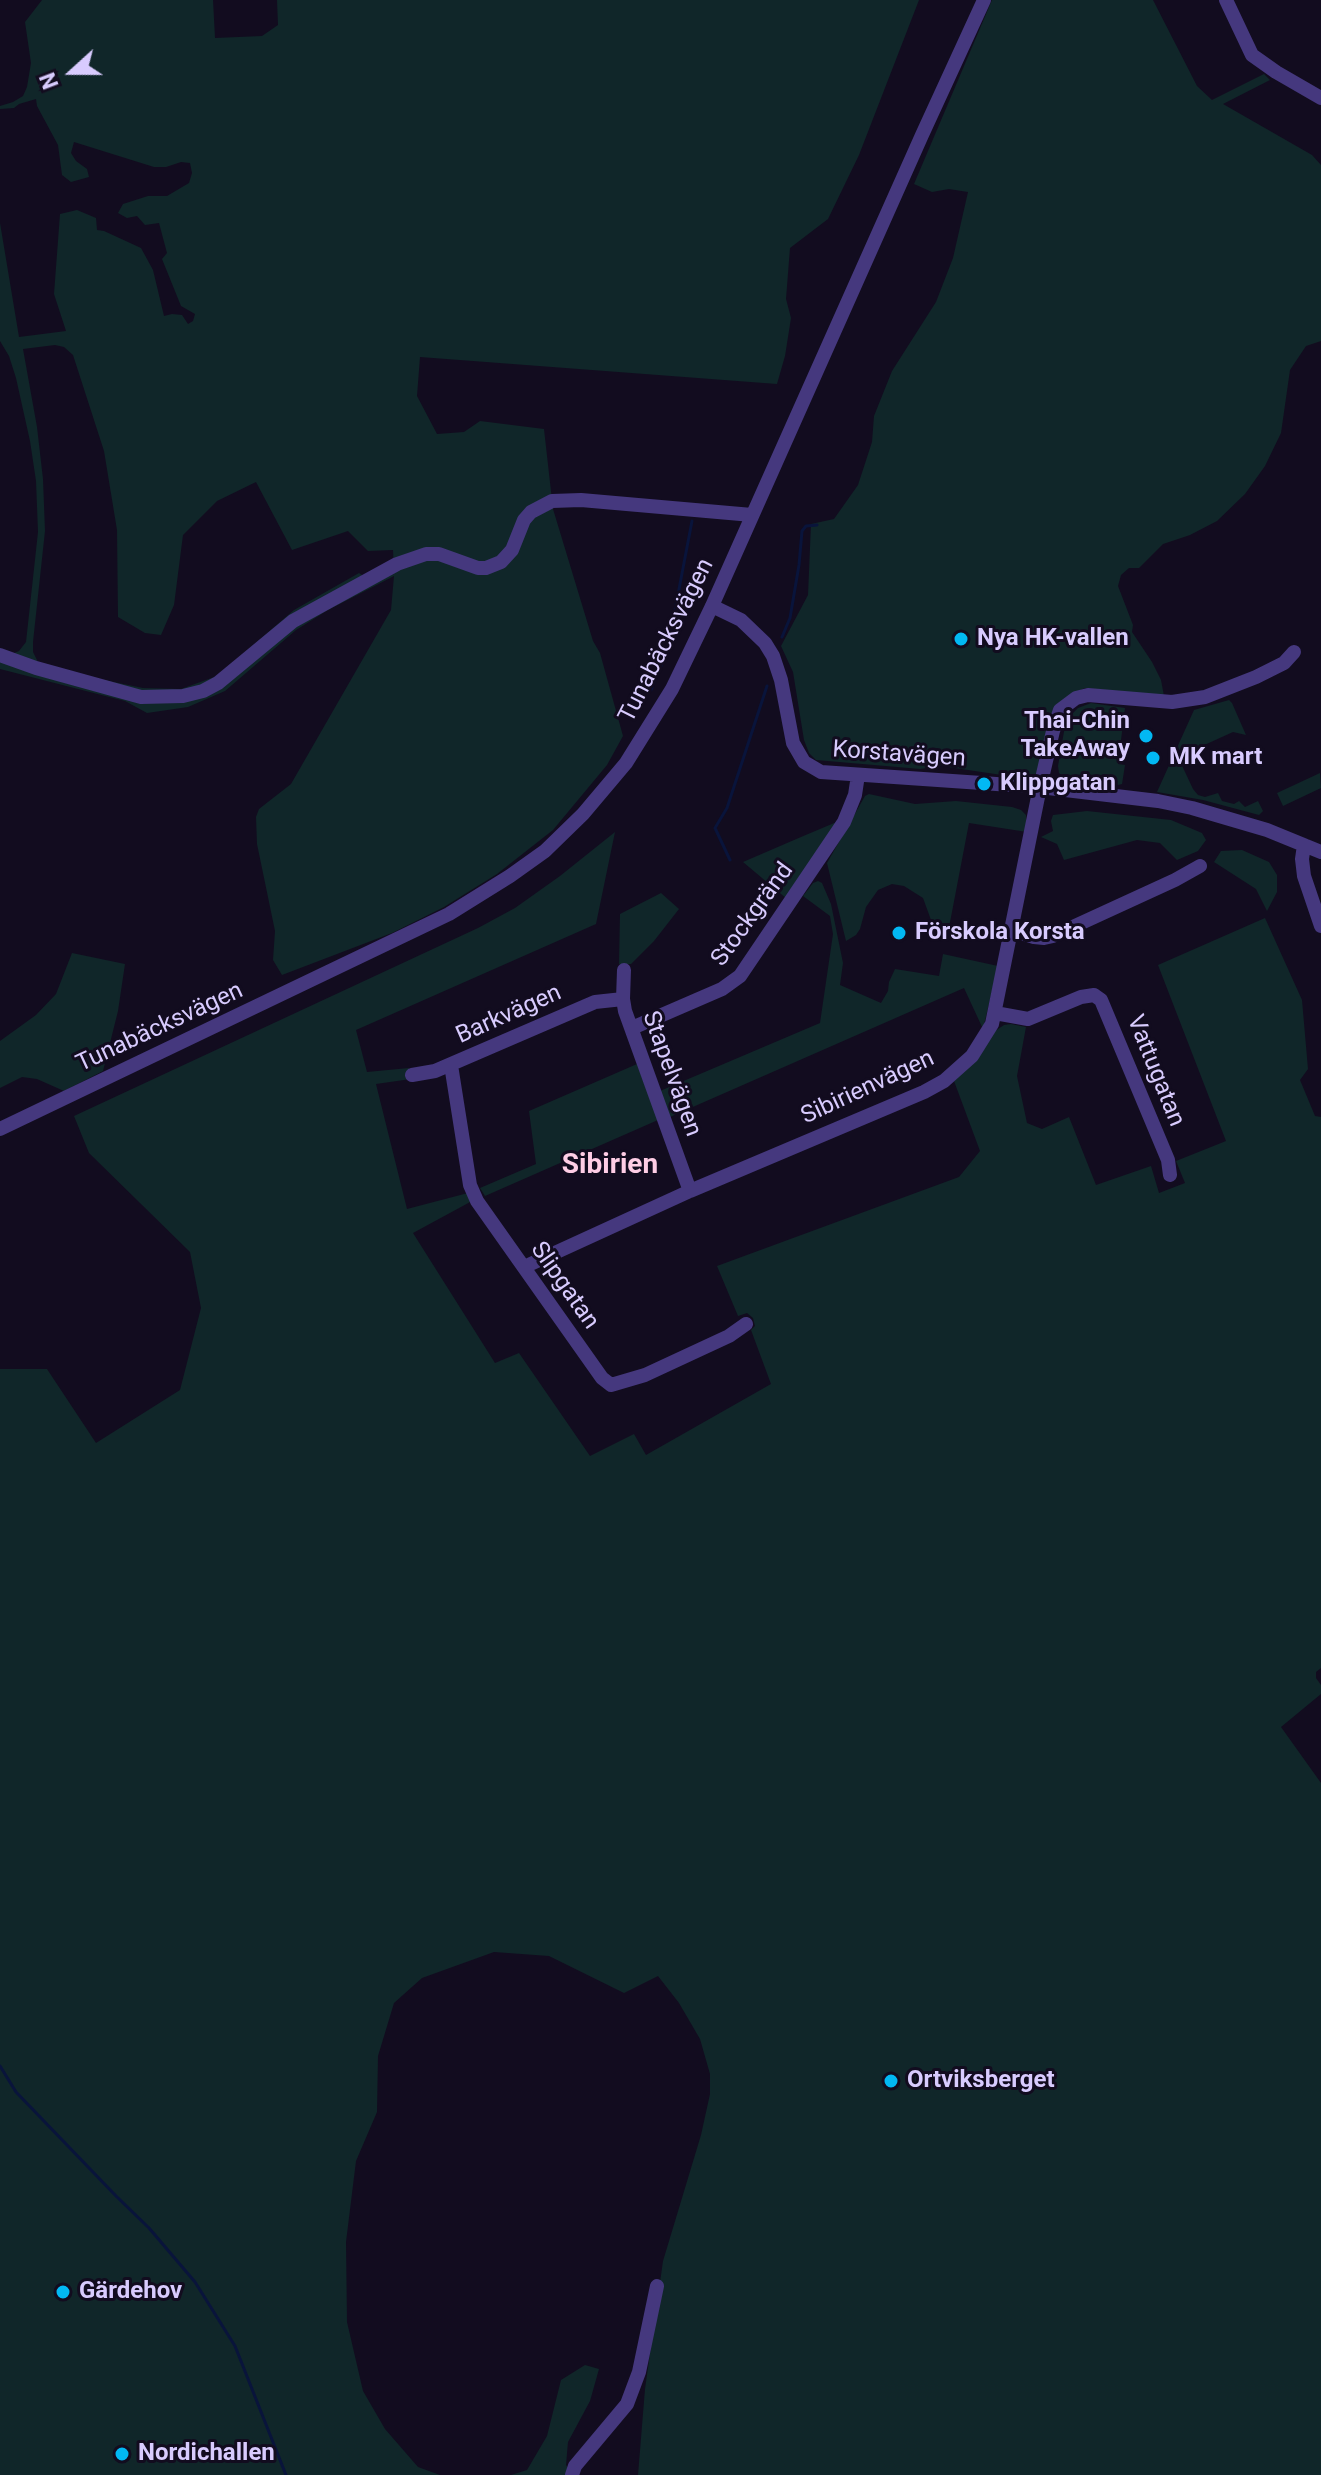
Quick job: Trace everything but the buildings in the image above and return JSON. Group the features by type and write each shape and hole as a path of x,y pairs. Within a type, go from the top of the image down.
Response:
{"street":[{"name":"Tunabäcksvägen","path":"0,1129 449,914 545,851 583,814 626,763 672,689 984,0"},
{"path":"1226,0 1252,55 1321,98"},
{"path":"0,655 141,697 183,696 218,683 293,621 397,564 426,554 439,554 478,568 501,562 512,550 524,520 531,512 552,501 581,500 752,515"},
{"name":"Korstavägen","path":"712,606 731,614 754,630 773,656 781,680 793,743 804,762 821,772 1126,796 1192,808 1267,830 1321,852"},
{"path":"1040,787 1060,710 1076,698 1104,695 1172,702 1205,697 1284,663 1294,652"},
{"name":"Stockgränd","path":"632,1028 722,989 740,976 844,822 855,795 858,775"},
{"name":"Sibirienvägen","path":"524,1267 690,1191 924,1092 960,1067 983,1042 992,1024 1040,787"},
{"path":"1304,845 1304,876 1321,926"},
{"path":"1012,930 1034,937 1053,936 1200,866"},
{"name":"Stapelvägen","path":"624,970 623,999 690,1191"},
{"name":"Vattugatan","path":"995,1013 1028,1019 1081,997 1094,995 1101,1000 1163,1149 1170,1175"},
{"name":"Barkvägen","path":"412,1075 451,1065 595,1002 623,999"},
{"name":"Slipgatan","path":"451,1065 470,1185 477,1201 602,1378 611,1385 645,1375 729,1336 746,1324"},
{"path":"572,2475 575,2466 627,2404 639,2372 657,2286"}],"green space":[{"path":"42,0 213,0 215,38 262,36 278,25 277,0 919,0 859,155 828,219 790,248 786,299 791,318 777,384 420,357 417,396 437,434 464,432 480,421 544,429 553,509 593,641 600,653 623,736 607,765 553,830 497,874 444,907 392,933 282,975 273,960 275,931 257,844 256,817 259,809 291,784 391,610 394,576 296,630 225,691 188,707 147,713 125,701 0,669 0,660 89,689 140,701 164,703 203,695 237,676 308,617 394,571 393,550 368,551 348,531 292,550 256,482 217,501 183,535 174,605 161,635 145,633 118,617 117,530 104,451 73,355 64,347 55,345 23,349 43,479 45,531 33,642 33,652 38,662 143,688 181,689 217,676 294,610 359,573 365,577 287,620 216,680 202,688 165,695 141,692 86,680 0,653 12,654 26,642 38,532 36,481 30,441 16,378 0,341 0,223 19,337 66,331 54,294 60,214 77,210 96,218 97,230 141,248 153,270 164,316 182,315 188,324 195,314 181,306 162,259 167,253 159,223 145,225 137,216 127,218 118,213 123,204 148,196 167,196 189,183 192,173 190,163 154,167 74,142 71,153 87,169 89,177 71,182 62,175 58,145 36,99 14,108 0,109 0,106 23,96 27,87 31,63 25,22"},
{"path":"992,0 1153,0 1197,86 1212,100 1264,74 1270,80 1223,104 1312,155 1321,165 1321,341 1306,346 1290,370 1281,433 1265,466 1245,494 1217,521 1163,544 1139,568 1129,568 1121,575 1118,586 1133,625 1132,632 1161,680 1164,696 1085,688 1070,695 1042,765 1035,775 1022,778 941,766 920,769 816,760 809,753 804,740 793,672 781,646 808,595 811,524 834,519 858,485 872,442 874,416 892,371 936,302 953,258 968,192 949,189 932,192 914,184"},
{"path":"1229,700 1246,735 1233,732 1178,757 1198,795 1205,797 1218,793 1222,801 1234,804 1239,801 1245,807 1258,801 1263,811 1259,815 1157,792 1194,710"},
{"path":"1091,703 1125,708 1118,764 1125,765 1122,784 1067,780 1059,773 1066,720 1078,708"},
{"path":"1320,773 1321,788 1283,806 1277,793"},
{"path":"869,794 915,804 956,801 1012,807 1026,815 1027,832 969,823 947,938 938,932 923,898 904,886 892,884 878,890 866,907 860,929 846,941 827,863"},
{"path":"1087,811 1171,820 1202,833 1206,840 1198,851 1177,860 1160,843 1137,840 1064,860 1057,844 1041,837 1053,831 1053,815"},
{"path":"839,821 787,899 743,862 801,837"},
{"path":"615,832 596,924 356,1030 367,1072 409,1068 411,1079 376,1084 407,1209 468,1193 472,1201 413,1233 495,1363 519,1353 590,1456 634,1434 646,1455 771,1384 751,1330 755,1326 753,1318 747,1313 738,1316 717,1266 959,1177 980,1151 954,1081 995,1031 1004,1025 1026,1027 1017,1076 1027,1123 1042,1129 1069,1117 1096,1185 1151,1166 1159,1193 1185,1183 1176,1161 1226,1141 1158,965 1265,918 1302,1000 1308,1069 1300,1080 1315,1116 1321,1117 1321,1668 1316,1672 1316,1678 1321,1685 1321,1694 1281,1727 1321,1783 1321,2475 638,2475 645,2389 663,2261 701,2135 710,2094 710,2074 700,2039 679,2003 658,1976 624,1993 549,1956 494,1952 422,1978 394,2003 378,2056 377,2112 356,2161 346,2242 347,2322 363,2391 385,2429 418,2467 440,2475 0,2475 0,1369 47,1369 96,1443 180,1390 201,1308 190,1252 89,1153 74,1116 478,928 515,908"},
{"path":"1242,850 1269,862 1277,875 1277,892 1267,911 1256,889 1214,862 1221,851"},
{"path":"818,881 822,883 831,904 843,963 840,985 881,1003 895,969 939,976 943,954 998,966 983,1029 964,988 670,1117 660,1091 820,1023 833,934 830,916 803,896"},
{"path":"661,893 679,909 631,964 619,964 620,914"},
{"path":"72,953 125,964 118,1011 103,1071 64,1091 37,1079 22,1077 0,1088 0,1041 36,1015 56,994"},
{"path":"637,1064 658,1120 485,1196 480,1188 536,1164 529,1111"},
{"path":"585,2365 599,2369 590,2401 568,2442 566,2465 572,2475 511,2475 527,2470 547,2436 561,2380"}],"waterway":[{"path":"651,690 667,652 692,521"},
{"path":"782,637 790,618 802,531 806,526 817,525"},
{"path":"730,860 715,828 727,808 767,686"},
{"path":"0,2066 16,2092 149,2228 195,2282 235,2346 286,2475"}],"place":[{"name":"Nya HK-vallen","path":"961,639"},
{"name":"Thai-Chin TakeAway","path":"1146,736"},
{"name":"MK mart","path":"1153,758"},
{"name":"Klippgatan","path":"984,784"},
{"name":"Förskola Korsta","path":"899,933"},
{"name":"Ortviksberget","path":"891,2081"},
{"name":"Gärdehov","path":"63,2292"},
{"name":"Nordichallen","path":"122,2454"}],"district":[{"name":"Sibirien","path":"610,1166"}]}
